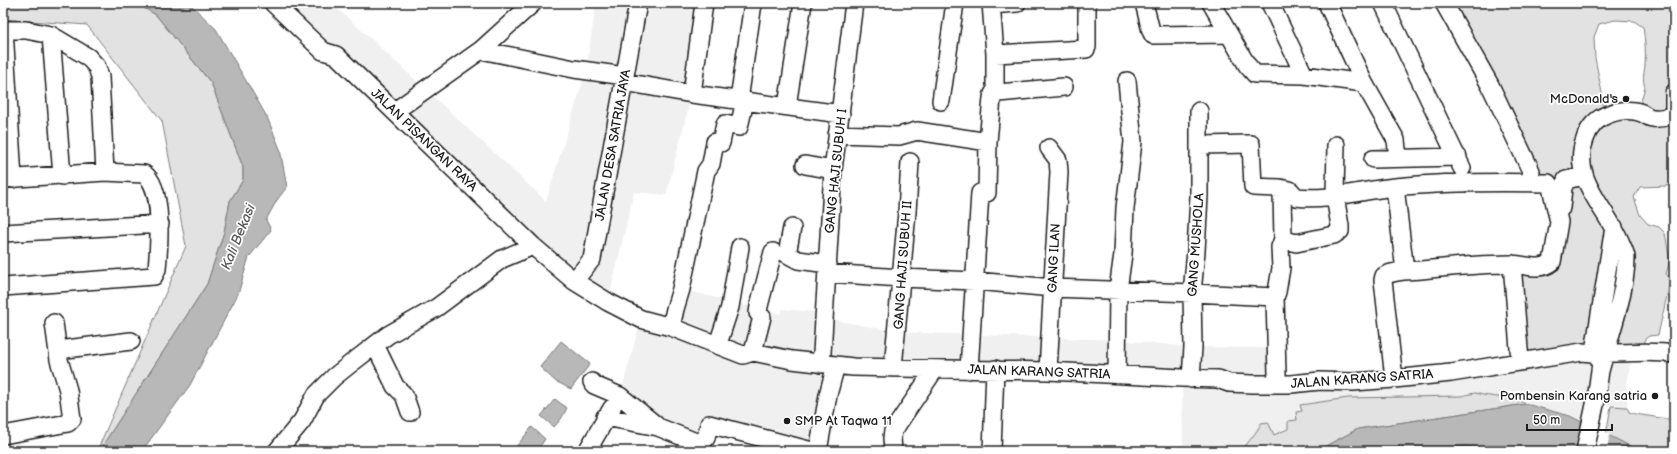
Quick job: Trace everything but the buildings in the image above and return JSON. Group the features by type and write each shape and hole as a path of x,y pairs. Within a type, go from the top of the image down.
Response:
{"street":[{"name":"JALAN PISANGAN RAYA","path":"273,3 323,51 336,55 533,246 574,281"},
{"path":"395,111 482,50 533,3"},
{"name":"JALAN DESA SATRIA JAYA","path":"574,281 592,259 638,3"},
{"path":"692,94 704,3"},
{"path":"671,327 682,289 706,170 711,164 715,142 721,143 725,124 739,127 741,125 742,100 753,3"},
{"path":"787,106 803,3"},
{"name":"GANG HAJI SUBUH I","path":"818,451 828,395 828,364 822,353 833,170 854,3"},
{"path":"941,101 955,3"},
{"path":"995,85 995,54 991,4 1016,3"},
{"path":"995,54 1086,49 1088,47 1087,3"},
{"path":"1144,3 1153,35 1229,34"},
{"path":"1211,3 1247,65 1255,74 1304,75 1364,82"},
{"path":"1270,3 1304,75"},
{"path":"1326,3 1364,82 1396,140 1385,159 1460,163 1383,3"},
{"path":"1444,3 1490,84 1531,171"},
{"path":"3,286 154,276 157,269 160,224 154,192 147,176 144,174 105,172 8,179 4,30 26,30 50,35 88,57 95,64 99,72 105,172"},
{"path":"50,35 62,176"},
{"path":"482,50 692,94 841,114"},
{"path":"1117,375 1118,290 1123,254 1124,208 1133,142 1127,81"},
{"path":"969,370 980,193 987,193 988,142 993,94 1064,87"},
{"path":"1597,349 1616,314 1625,275 1626,256 1614,227 1591,193 1584,176 1581,154 1589,129 1608,114 1626,110 1642,113 1652,118 1662,118 1674,115 1674,94"},
{"name":"GANG MUSHOLA","path":"1191,379 1193,347 1192,293 1196,251 1200,145 1199,111"},
{"path":"837,134 899,136 917,131 988,142"},
{"path":"1200,145 1251,144 1253,187 1290,190 1296,197 1317,198 1395,187 1468,182 1548,183 1552,187 1558,222"},
{"path":"1283,239 1296,243 1334,235 1340,230 1335,196 1336,145"},
{"name":"GANG ILAN","path":"1048,371 1059,172 1058,160 1049,148"},
{"name":"GANG HAJI SUBUH II","path":"894,368 908,212 910,162"},
{"path":"804,165 833,170"},
{"path":"706,170 723,168"},
{"path":"1394,379 1383,280 1384,276 1390,273 1455,266 1512,264 1541,268 1547,266 1552,262 1563,188 1566,180 1584,176"},
{"path":"1395,187 1405,271"},
{"path":"1275,384 1277,374 1275,297 1280,268 1280,247 1283,239 1282,194 1280,188"},
{"path":"3,233 160,224"},
{"path":"1585,451 1596,400 1600,371 1597,349 1598,325 1605,290 1608,257 1614,227"},
{"path":"792,228 787,254 798,260 827,268 901,278 975,281 1053,288 1275,297"},
{"path":"277,451 302,421 316,395 334,377 388,335 436,308 502,259 533,246"},
{"path":"718,344 730,307 740,247"},
{"path":"753,352 762,317 758,313 759,306 773,252"},
{"path":"1608,257 1626,256"},
{"path":"1512,264 1520,361"},
{"name":"JALAN KARANG SATRIA","path":"574,281 608,302 641,319 671,327 743,355 753,352 792,360 828,364 894,368 1048,371 1191,379 1218,379 1229,383 1275,384 1394,379 1451,373 1597,349 1632,354 1642,352 1674,354"},
{"path":"3,435 68,423 72,419 68,390 58,350 54,323"},
{"path":"58,350 131,341"},
{"path":"375,345 396,388 404,395 410,412"},
{"path":"893,451 893,431 934,369"},
{"path":"992,451 995,370"},
{"path":"592,382 594,385 620,396 658,427 700,447 706,438 709,424 812,451"},
{"path":"587,451 605,417 620,396"},
{"path":"605,417 658,427"}],"shaded area":[{"path":"3,3 136,3 156,15 211,83 243,167 243,180 230,201 224,232 207,284 99,451 97,451 186,246 162,121 87,25 3,19"},
{"path":"270,3 331,3 546,201 586,71 596,3 704,3 692,94 666,195 634,192 608,302"},
{"path":"1443,3 1674,3 1674,184 1666,186 1640,187 1634,197 1640,215 1648,224 1659,227 1665,233 1670,261 1666,274 1670,278 1670,283 1658,335 1649,336 1645,339 1645,343 1630,347 1607,343 1582,352 1520,361 1512,264 1552,262 1552,187 1531,183","holes":["1615,20 1634,21 1643,27 1645,41 1643,79 1645,87 1641,101 1642,113 1603,117 1603,98 1595,58 1594,37 1599,24"]},
{"path":"681,289 780,314 783,309 824,313 839,321 898,332 1118,340 1193,347 1276,348 1275,384 1605,353 1632,353 1627,382 1627,407 1611,406 1596,400 1589,427 1570,416 1526,404 1518,399 1490,397 1475,393 1461,396 1307,403 1300,405 1302,411 1298,420 1288,429 1274,435 1268,423 1251,437 1242,451 1183,451 1182,378 836,365 818,451 709,424 701,444 620,396 641,319 671,327"},
{"path":"1475,393 1507,398 1526,404 1358,429 1316,451 1242,451 1261,423 1268,422 1274,435 1288,429 1288,421 1297,420 1296,412 1302,411 1300,405 1348,398 1461,396"},
{"path":"1611,406 1627,407 1629,412 1635,414 1674,420 1674,451 1640,451 1606,435"},
{"path":"1466,446 1490,451 1428,451"}],"water":[{"name":"Kali Bekasi","path":"136,3 189,3 216,29 267,117 280,149 287,187 277,200 266,220 271,230 249,257 238,294 190,385 142,451 99,451 207,284 224,232 230,201 243,180 243,167 211,83 156,15"},
{"path":"561,341 590,364 571,389 555,381 540,367"},
{"path":"555,399 567,408 561,419 554,427 541,416"},
{"path":"1526,404 1570,416 1640,451 1490,451 1466,446 1428,451 1316,451 1358,429"},
{"path":"532,427 545,439 537,451 519,451 515,448"}],"pier":[{"path":"1582,420 1610,434 1606,451 1576,451"}],"place":[{"name":"McDonald's","path":"1626,99"},
{"name":"Pombensin Karang satria","path":"1655,396"},
{"name":"SMP At Taqwa 11","path":"787,421"}]}
